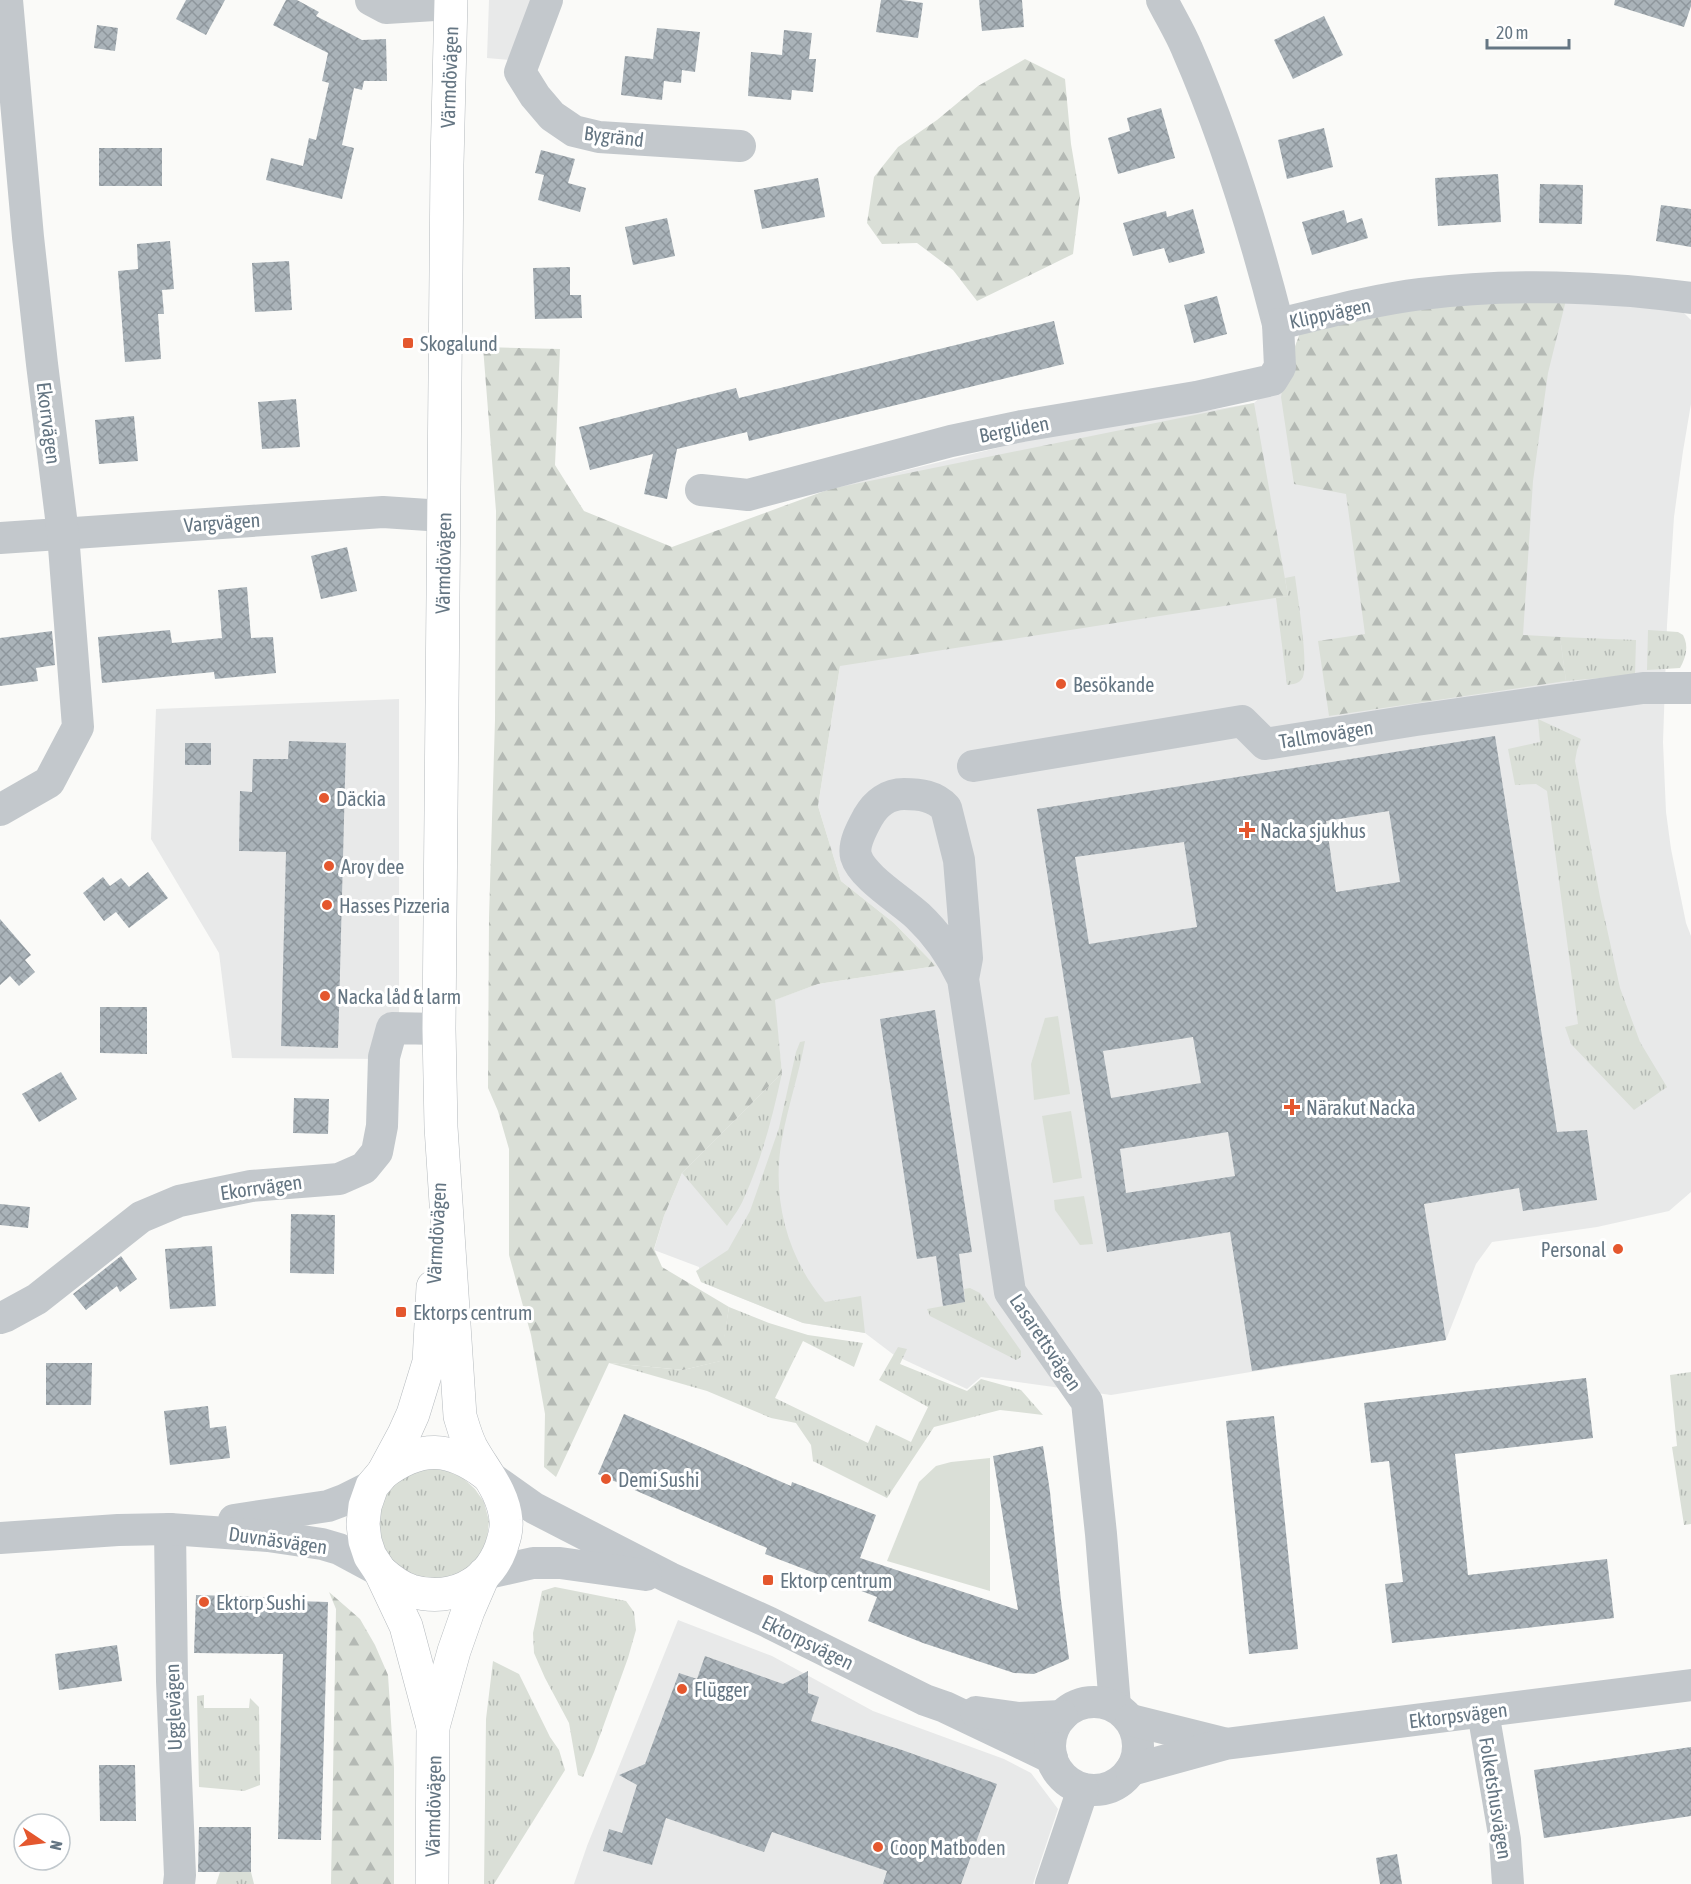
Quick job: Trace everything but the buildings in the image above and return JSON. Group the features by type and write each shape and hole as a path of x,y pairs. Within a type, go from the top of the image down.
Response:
{"main road":[{"name":"Värmdövägen","path":"380,1571 409,1590 435,1595 455,1592 471,1585 496,1560 504,1540 506,1522 497,1488 486,1474 470,1444 460,1416 441,1127 439,1029 443,516 451,2"},
{"name":"Värmdövägen","path":"434,1727 405,1626 368,1549 363,1524 365,1506 413,1414 429,1362 441,1127"},
{"name":"Värmdövägen","path":"378,1480 398,1462 416,1455 434,1452 452,1455 471,1462 486,1474"},
{"name":"Värmdövägen","path":"432,1884 434,1727 454,1651 484,1574"}],"street":[{"name":"Ekorrvägen","path":"0,810 49,782 78,727 63,534 32,272 7,0"},
{"path":"371,0 386,8 451,2"},
{"name":"Bygränd","path":"547,0 520,72 535,96 552,116 574,131 599,137 740,146"},
{"name":"Klippvägen","path":"1162,0 1187,47 1230,158 1256,237 1278,324 1421,294 1508,288 1595,289 1691,297"},
{"name":"Bergliden","path":"701,490 748,495 951,441 1022,426 1196,397 1272,380 1280,367 1278,324"},
{"name":"Vargvägen","path":"0,538 383,512 443,516"},
{"name":"Tallmovägen","path":"973,766 1242,721 1265,744 1643,688 1691,688"},
{"name":"Lasarettsvägen","path":"963,979 947,950 926,926 890,892 866,874 856,855 857,841 872,811 882,800 894,795 926,796 941,802 946,808 959,860 967,958 963,979 1010,1292 1087,1402 1123,1713"},
{"name":"Ekorrvägen","path":"0,1318 37,1299 141,1217 179,1201 251,1186 339,1179 364,1168 376,1152 382,1126 384,1057 392,1028 439,1029"},
{"name":"Ektorpsvägen","path":"486,1474 534,1508 670,1578 768,1622 925,1700 945,1707 1052,1758"},
{"name":"Duvnäsvägen","path":"171,1529 328,1506 344,1500 378,1480"},
{"name":"Duvnäsvägen","path":"0,1538 171,1529 268,1536 339,1548 380,1571"},
{"name":"Ugglevägen","path":"171,1529 172,1681 179,1884"},
{"name":"Ektorpsvägen","path":"484,1574 533,1563 560,1563 670,1578"},
{"name":"Ektorpsvägen","path":"1131,1770 1225,1744 1691,1685"},
{"path":"1088,1702 1123,1713 1138,1736 1138,1753 1131,1770 1119,1783 1101,1790 1083,1789 1070,1783 1059,1772 1052,1758 1050,1743 1053,1729 1062,1716 1074,1707 1088,1702"},
{"name":"Ektorpsvägen","path":"945,1707 1019,1718 1062,1716"},
{"name":"Folketshusvägen","path":"1483,1712 1505,1840 1508,1884"},
{"name":"Ektorpsvägen","path":"1123,1713 1225,1744"},
{"path":"1051,1884 1083,1789"}],"shaded area":[{"path":"489,0 559,0 533,62 487,58"},
{"name":"Nacka sjukhus","path":"1567,296 1683,312 1691,320 1691,404 1674,517 1663,742 1666,812 1671,849 1686,923 1691,936 1691,1192 1669,1211 1597,1227 1492,1242 1476,1264 1446,1340 1111,1395 981,1377 967,1389 894,1355 865,1333 803,1323 701,1282 699,1267 654,1250 664,1216 682,1173 782,1073 774,1000 818,984 936,966 894,923 841,881 818,806 840,666 830,489 1025,441 1254,403 1285,374 1300,333"},
{"path":"399,699 399,1059 232,1058 219,953 151,839 156,709"},
{"path":"678,1620 772,1656 873,1711 1004,1759 1031,1773 1058,1809 1033,1884 574,1884 587,1846"}],"green space":[{"path":"1025,59 1065,79 1071,144 1080,197 1073,254 977,301 953,270 917,243 882,244 867,223 874,177 898,147 937,120 978,86"},
{"path":"1567,296 1548,373 1533,481 1523,635 1560,637 1566,681 1329,716 1318,641 1365,634 1346,494 1294,484 1281,397 1285,374 1300,333 1347,316 1486,298"},
{"path":"483,347 560,349 555,465 584,511 672,547 830,489 1254,403 1288,596 840,666 818,806 841,881 894,923 936,966 818,984 775,1000 782,1073 682,1173 664,1216 654,1249 662,1267 729,1307 721,1361 683,1370 609,1363 556,1477 544,1467 545,1414 531,1335 509,1255 509,1149 498,1111 488,1088 489,918 495,720 496,511"},
{"path":"1295,576 1305,659 1303,677 1296,683 1287,685 1276,598 1288,596 1285,578"},
{"path":"1648,630 1678,632 1683,635 1686,652 1680,668 1647,670"},
{"path":"1560,637 1636,640 1635,675 1566,681"},
{"path":"1538,719 1581,739 1575,761 1600,897 1620,988 1640,1042 1667,1087 1634,1110 1571,1044 1565,1027 1578,1024 1547,791 1536,784 1515,785 1508,749 1540,742"},
{"path":"1058,1016 1070,1094 1034,1100 1031,1064 1045,1018"},
{"path":"805,1041 784,1127 779,1161 779,1183 785,1226 801,1266 825,1302 861,1296 865,1333 803,1323 701,1282 696,1271 728,1250 750,1211 779,1128 796,1052 800,1042"},
{"path":"782,1073 762,1152 742,1202 727,1226 682,1173"},
{"path":"1071,1111 1082,1178 1053,1183 1042,1116"},
{"path":"1084,1196 1093,1244 1080,1245 1055,1210 1054,1200"},
{"path":"970,1288 980,1293 1021,1351 1021,1357 1016,1360 930,1316 927,1309 965,1302 964,1289"},
{"path":"729,1307 808,1335 863,1343 854,1367 803,1341 775,1398 868,1443 876,1425 911,1442 928,1407 879,1380 898,1347 907,1349 900,1364 967,1391 981,1379 1021,1390 1043,1415 1000,1410 934,1427 887,1498 813,1461 811,1445 796,1423 771,1418 707,1391 609,1363 683,1370 720,1361"},
{"path":"1691,1372 1691,1524 1684,1525 1672,1447 1677,1446 1670,1375"},
{"path":"990,1458 990,1591 887,1561 919,1482 936,1466"},
{"path":"433,1468 448,1471 463,1478 475,1489 484,1502 489,1521 487,1541 478,1559 464,1573 446,1581 407,1578 379,1551 375,1515 389,1487 417,1470"},
{"path":"555,1587 626,1601 634,1612 636,1630 628,1658 583,1777 578,1775 569,1723 534,1653 533,1633 542,1591"},
{"path":"329,1592 360,1619 388,1675 394,1768 394,1884 331,1884 336,1609"},
{"path":"493,1661 519,1674 550,1737 559,1750 565,1770 494,1884 484,1884 486,1719"},
{"path":"204,1695 204,1708 249,1708 250,1698 259,1707 260,1785 244,1791 199,1787 197,1696"},
{"path":"220,1872 251,1872 254,1884 216,1884"}],"place":[{"name":"Skogalund","path":"408,343"},
{"name":"Besökande","path":"1061,684"},
{"name":"Däckia","path":"324,798"},
{"name":"Nacka sjukhus","path":"1247,830"},
{"name":"Aroy dee","path":"329,866"},
{"name":"Hasses Pizzeria","path":"327,905"},
{"name":"Nacka låd & larm","path":"325,996"},
{"name":"Närakut Nacka","path":"1292,1107"},
{"name":"Personal","path":"1618,1249"},
{"name":"Ektorps centrum","path":"401,1312"},
{"name":"Demi Sushi","path":"606,1479"},
{"name":"Ektorp centrum","path":"768,1580"},
{"name":"Ektorp Sushi","path":"204,1602"},
{"name":"Flügger","path":"682,1689"},
{"name":"Coop Matboden","path":"878,1847"}]}
